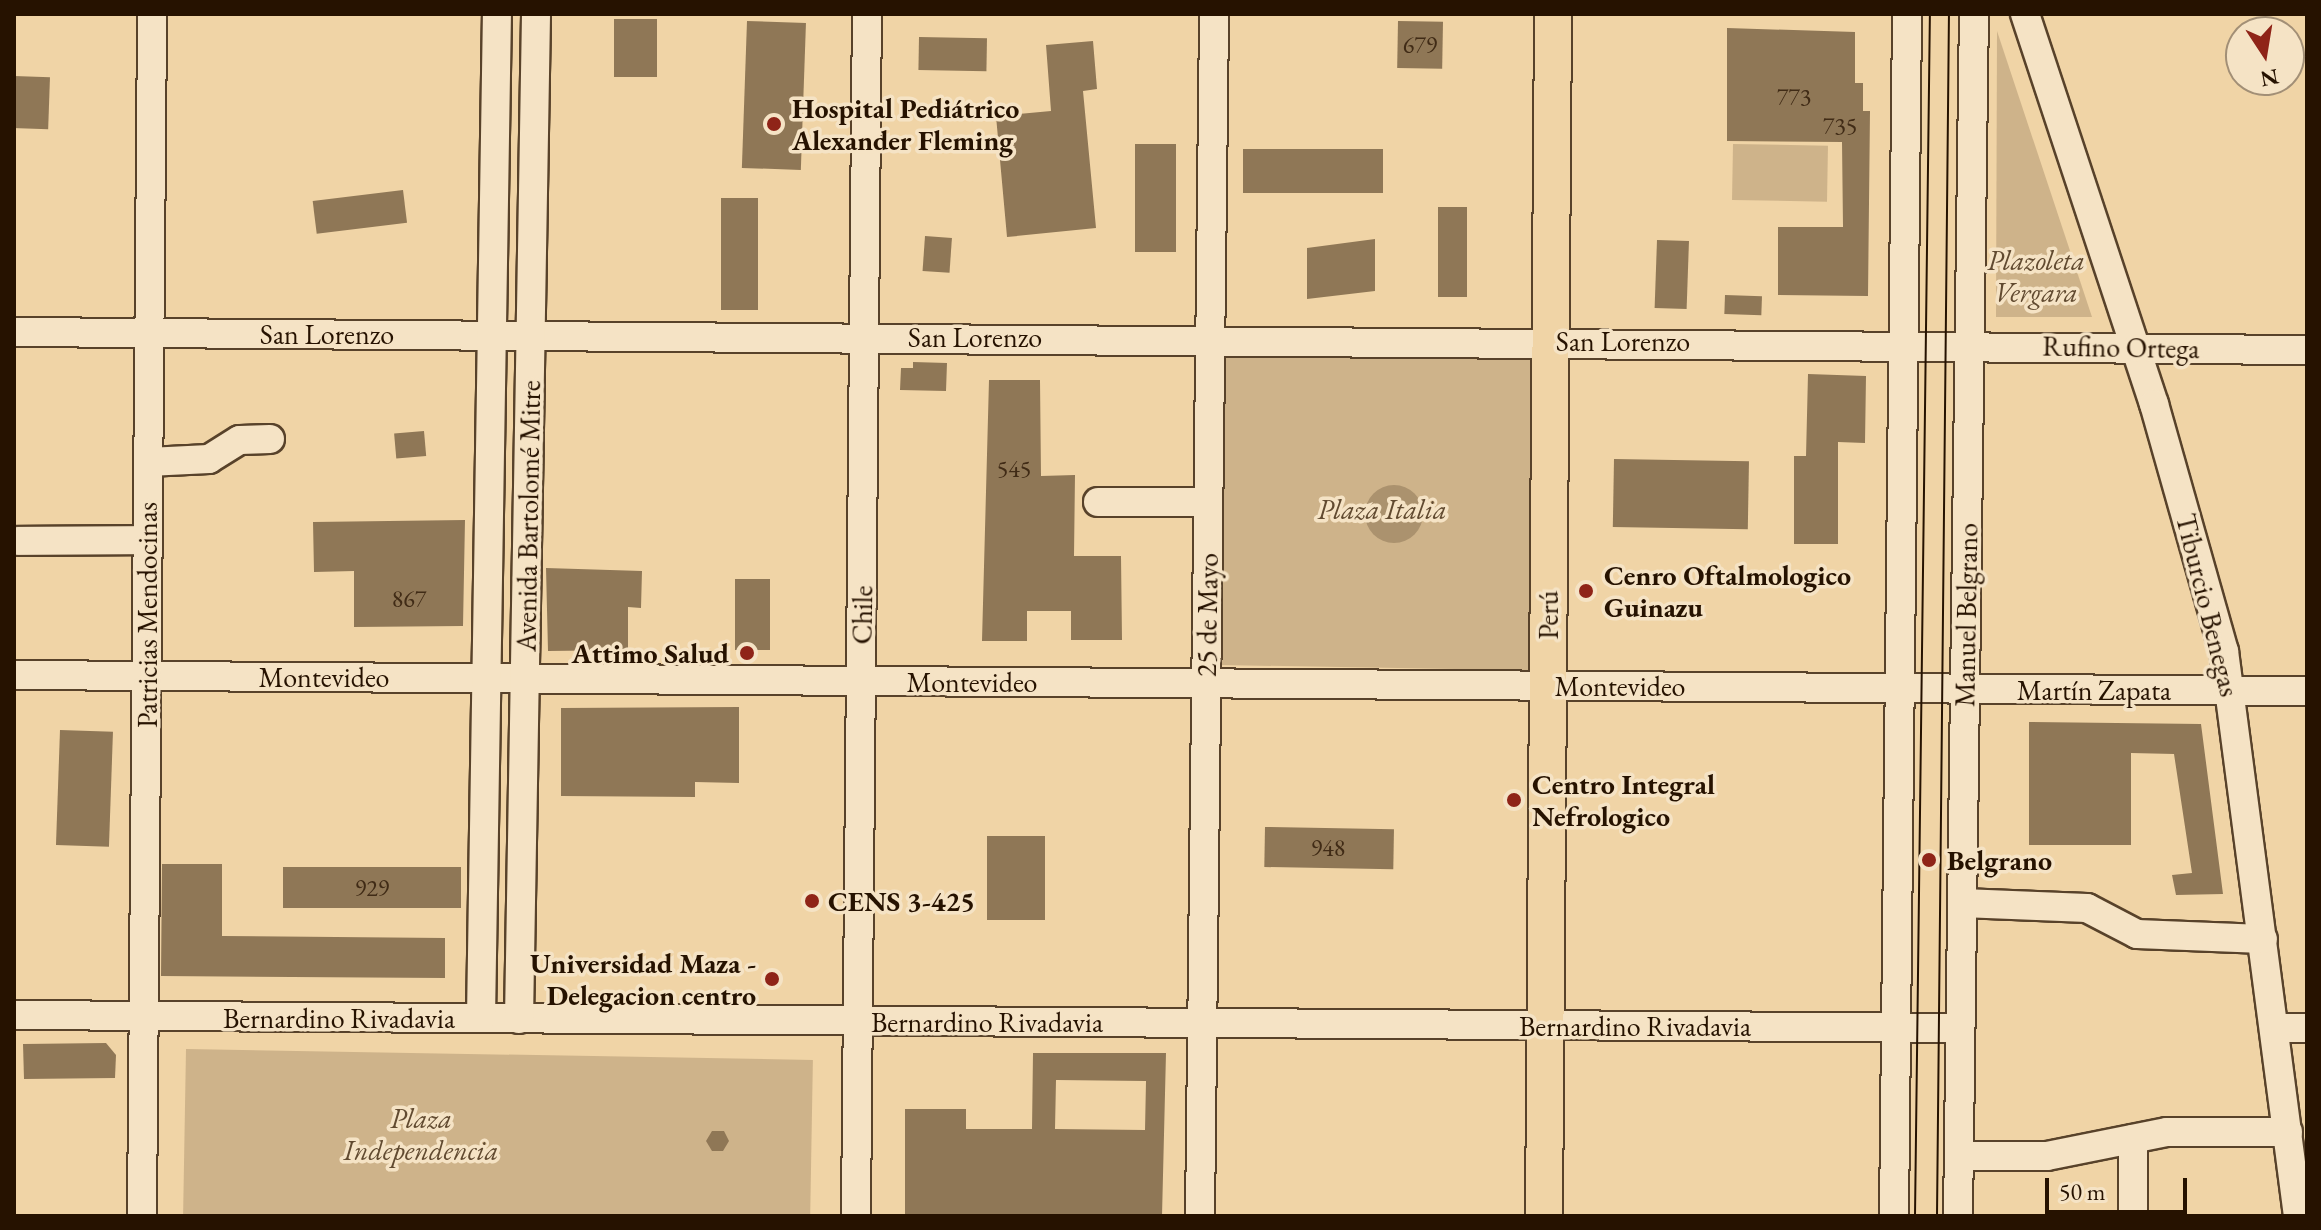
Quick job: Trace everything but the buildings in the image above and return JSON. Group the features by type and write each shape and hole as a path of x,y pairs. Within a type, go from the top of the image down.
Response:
{"main road":[{"name":"Perú","path":"1544,1216 1553,14"}],"street":[{"name":"Patricias Mendocinas","path":"142,1216 152,14"},
{"name":"Avenida Bartolomé Mitre","path":"481,1018 497,14"},
{"name":"Avenida Bartolomé Mitre","path":"519,1019 536,14"},
{"name":"Chile","path":"856,1216 867,14"},
{"name":"25 de Mayo","path":"1200,1216 1214,14"},
{"path":"1894,1216 1896,688 1907,14"},
{"name":"Manuel Belgrano","path":"1958,1216 1974,14"},
{"name":"Tiburcio Benegas","path":"2025,14 2135,348 2231,690 2298,1216"},
{"name":"San Lorenzo","path":"14,332 1935,345"},
{"name":"Rufino Ortega","path":"1935,345 2307,350"},
{"path":"148,462 209,459 240,440 270,439"},
{"path":"1098,502 1208,502"},
{"path":"18,541 148,540"},
{"name":"Montevideo","path":"14,675 1930,688"},
{"name":"Martín Zapata","path":"1930,688 2307,691"},
{"path":"1962,903 2087,908 2137,934 2263,939"},
{"name":"Bernardino Rivadavia","path":"14,1015 1960,1028"},
{"path":"2274,1028 2307,1028"},
{"path":"1959,1156 2047,1156 2200,1130 2288,1132"},
{"path":"2133,1139 2133,1216"}],"green space":[{"name":"Plazoleta Vergara","path":"1997,31 2092,317 1996,317"},
{"path":"1733,144 1828,146 1827,202 1732,200"},
{"name":"Plaza Italia","path":"1224,349 1545,355 1539,671 1218,665"},
{"name":"Plaza Independencia","path":"186,1049 813,1060 810,1216 183,1216"}],"shaded area":[{"path":"1394,485 1415,493 1423,514 1415,535 1394,543 1373,535 1365,514 1373,493"}],"tram line":[{"path":"1915,1216 1930,14"},
{"path":"1937,1216 1949,14"}],"place":[{"name":"Hospital Pediátrico Alexander Fleming","path":"774,124"},
{"name":"Cenro Oftalmologico Guinazu","path":"1586,591"},
{"name":"Attimo Salud","path":"747,653"},
{"name":"Centro Integral Nefrologico","path":"1514,800"},
{"name":"Belgrano","path":"1929,860"},
{"name":"CENS 3-425","path":"812,901"},
{"name":"Universidad Maza - Delegacion centro","path":"772,979"}]}
